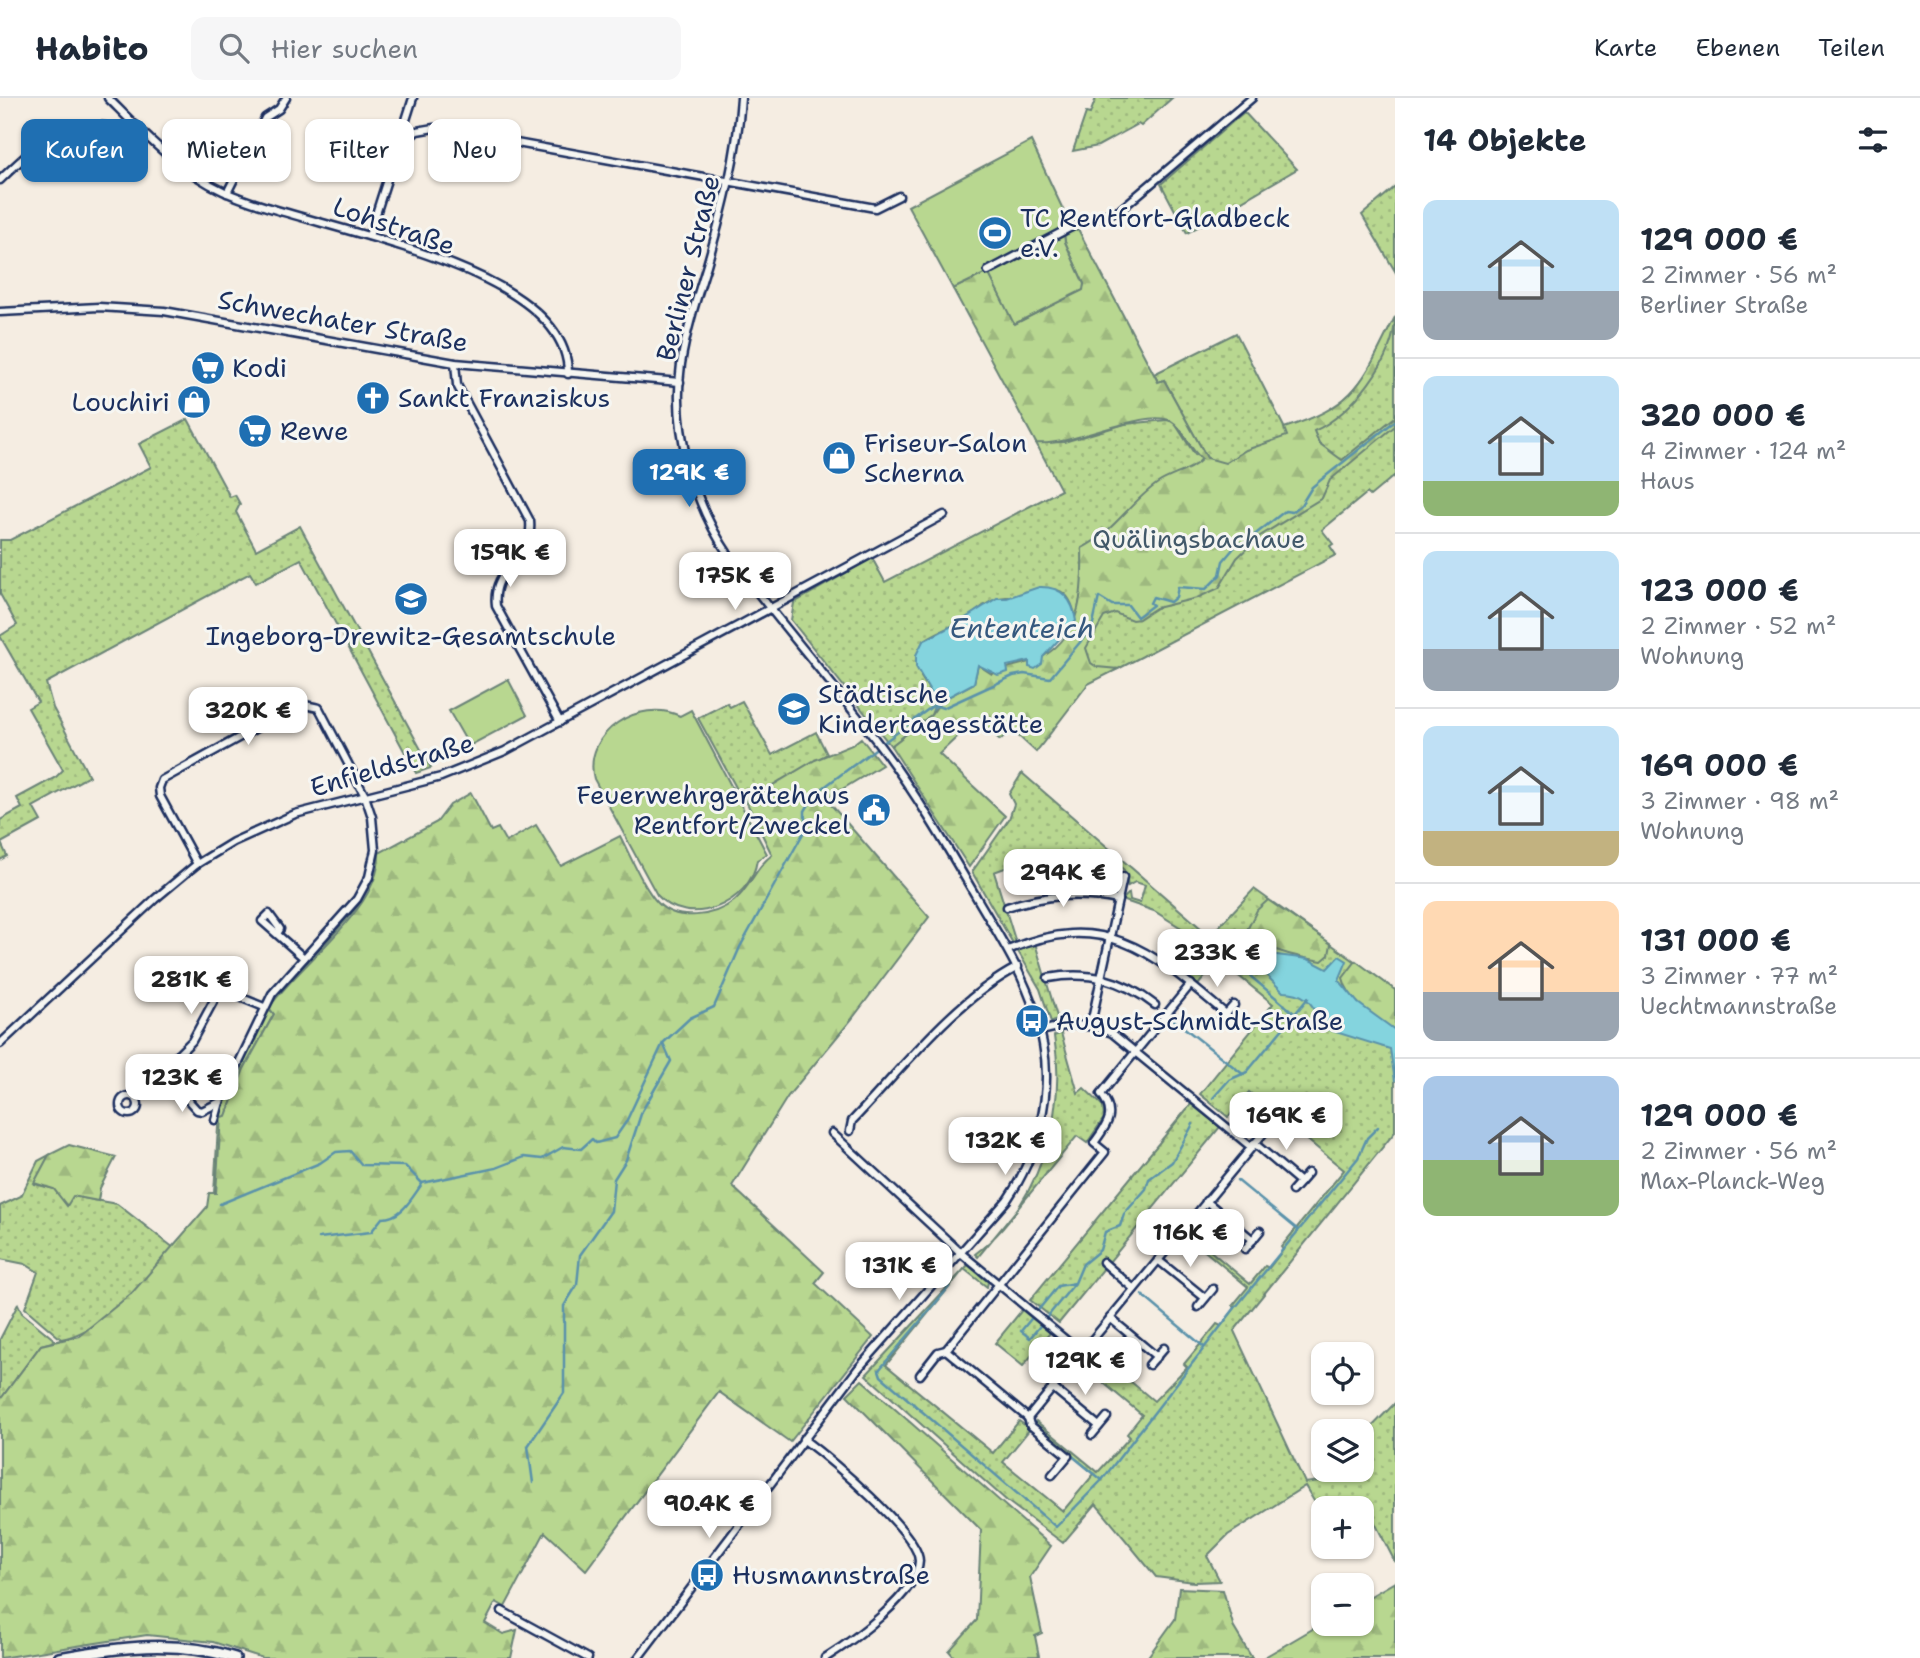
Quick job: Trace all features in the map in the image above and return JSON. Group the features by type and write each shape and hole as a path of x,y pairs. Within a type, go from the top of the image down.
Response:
{"main road":[{"path":"59,1658 111,1648 154,1645 192,1648 235,1658"}],"street":[{"name":"Lohstraße","path":"108,98 128,119"},
{"path":"227,193 265,118 279,109 286,98"},
{"path":"407,119 413,98"},
{"name":"Berliner Straße","path":"638,1658 857,1370 962,1254 1017,1186 1033,1147 1045,1098 1047,1077 1041,1031 1018,967 943,839 877,741 770,609 718,539 696,491 684,447 680,382 689,330 730,182 741,98"},
{"path":"988,271 1077,224 1121,210 1252,98"},
{"path":"414,133 434,128 875,208 899,196"},
{"name":"Lohstraße","path":"148,140 197,179 227,193 369,236 489,280 512,293 547,322 564,344 568,374"},
{"path":"0,180 21,161"},
{"path":"369,236 387,182"},
{"name":"Schwechater Straße","path":"0,312 99,307 175,312 455,363 680,382"},
{"path":"455,363 457,385 530,521 532,535 528,547 494,590 496,606 560,722"},
{"name":"Enfieldstraße","path":"0,1044 155,899 197,864 233,842 295,814 452,773 560,722 944,515"},
{"path":"197,864 160,796 162,780 300,704 313,705 321,711 365,796 375,850 369,877 357,899 272,994 219,1102 215,1120"},
{"path":"1087,1024 1093,1018 1122,877"},
{"path":"1007,907 1053,896 1099,896 1118,900"},
{"path":"277,934 304,958"},
{"path":"1009,950 1057,936 1109,938 1135,946 1162,960 1226,1014"},
{"path":"850,1131 852,1121 968,1000 991,981 1018,967"},
{"path":"1048,978 1075,974 1102,977 1129,986 1155,1005"},
{"path":"920,1375 939,1352 946,1350 1105,1152 1094,1143 1110,1118 1110,1107 1101,1094 1191,984"},
{"path":"134,1098 192,1041 220,989 264,1007"},
{"path":"1218,1023 1234,1004"},
{"path":"1041,1031 1068,1024 1087,1024 1112,1033 1300,1182"},
{"path":"163,1072 197,1110 202,1111 219,1102"},
{"path":"1028,1418 1276,1118"},
{"path":"832,1133 962,1254 1078,1350 1083,1351"},
{"path":"1293,1191 1308,1173"},
{"path":"1206,1201 1253,1240"},
{"path":"1245,1249 1260,1231"},
{"path":"1158,1260 1205,1298"},
{"path":"1103,1262 1135,1289"},
{"path":"1198,1307 1213,1289"},
{"path":"1110,1318 1157,1357"},
{"path":"1149,1365 1164,1348"},
{"path":"946,1350 1022,1416 1028,1418"},
{"path":"1053,1388 1099,1426"},
{"path":"1092,1435 1107,1417"},
{"path":"1028,1418 1030,1425 1068,1456 1052,1475"},
{"path":"803,1439 833,1461 911,1537 919,1559 911,1584 867,1628 825,1658"},
{"path":"502,1611 588,1658"}],"green space":[{"path":"1096,98 1172,98 1141,126 1138,124 1098,146 1073,151 1086,113 1090,114"},
{"path":"1244,112 1297,169 1187,233 1161,184"},
{"name":"TC Rentfort-Gladbeck e.V.","path":"1031,141 1073,231 1064,234 1065,242 1084,284 1083,290 1014,324 988,272 953,289 908,206"},
{"path":"1395,187 1395,271 1362,215"},
{"name":"Quälingsbachaue","path":"1078,229 1158,382 1164,380 1207,458 1225,463 1246,450 1287,436 1284,428 1328,410 1343,399 1365,374 1395,317 1388,350 1369,383 1343,412 1314,431 1319,443 1342,460 1395,417 1395,426 1330,480 1322,498 1260,536 1237,558 1219,588 1197,598 1156,608 1139,619 1132,620 1115,613 1104,617 1086,648 1091,663 1097,667 1118,669 1088,684 1036,752 1012,730 1000,740 982,723 971,724 939,754 1005,816 969,867 891,746 931,715 942,700 974,683 978,665 992,674 1038,659 1057,646 1067,635 1078,608 1082,548 1103,534 1158,483 1192,467 1202,459 1176,424 1159,418 1126,423 1051,443 1036,443 953,289 988,272 1015,324 1082,290 1084,284 1064,234"},
{"name":"Quälingsbachaue","path":"1395,325 1395,475 1370,496 1367,493 1322,530 1333,544 1330,546 1336,555 1118,669 1088,682 1064,662 1094,626 1083,583 1076,621 1068,598 1055,589 996,599 957,624 923,641 921,677 936,701 931,715 891,746 791,620 794,603 872,558 885,582 1061,490 1036,443 1064,442 1125,424 1167,420 1174,422 1195,455 1212,460 1207,458 1164,380 1159,383 1154,374 1236,333 1285,429 1325,413 1353,391"},
{"path":"188,419 230,497 235,495 240,504 236,512 256,550 300,526 431,768 416,773 301,559 256,583 250,573 46,683 53,708 89,776 33,807 41,821 1,843 7,856 0,860 0,820 22,808 17,798 56,777 63,770 28,708 38,702 0,636 17,625 0,594 0,540 10,540 151,467 139,444"},
{"path":"508,679 527,715 469,746 449,711"},
{"path":"742,701 772,755 816,732 827,754 744,802 698,718 727,703 730,707"},
{"path":"691,710 767,854 757,860 752,876 731,900 701,911 670,905 657,895 594,779 593,762 605,733 632,715 664,711 680,716"},
{"path":"861,738 882,765 826,799 929,917 852,1019 788,1096 732,1186 824,1272 815,1283 873,1337 790,1442 719,1392 586,1570 545,1532 505,1607 496,1602 485,1623 503,1634 517,1630 511,1658 263,1658 213,1642 147,1635 0,1658 0,1400 41,1345 79,1336 132,1293 207,1207 209,1193 216,1193 221,1117 226,1116 244,1069 274,1014 269,1008 353,915 367,895 376,874 379,853 437,822 450,805 471,793 491,831 498,828 506,842 536,825 561,866 620,836 642,881 658,903 675,913 707,913 734,901 745,890 761,865 772,855 746,801 815,760 852,745"},
{"path":"1022,773 1210,936 1254,889 1395,990 1395,1132 1234,1331 1305,1483 1374,1482 1374,1425 1395,1403 1395,1562 1374,1521 1374,1496 1311,1496 1305,1486 1228,1535 1207,1556 1220,1581 1194,1582 1156,1577 1096,1504 1063,1543 1007,1501 866,1375 962,1272 886,1365 993,1453 1019,1421 1030,1429 1003,1462 1063,1511 1094,1474 1034,1424 1036,1421 1098,1472 1130,1437 1127,1434 1142,1415 1082,1365 1094,1351 1154,1401 1187,1367 1184,1364 1217,1324 1221,1326 1248,1287 1188,1237 1190,1234 1250,1284 1265,1266 1269,1268 1283,1250 1281,1247 1344,1170 1249,1092 1228,1117 1200,1094 1273,1004 1219,960 1198,985 1180,971 1202,941 1154,911 1122,900 1129,893 1130,900 1140,903 1145,885 1135,882 1128,886 1124,870 1109,856 1051,857 1022,862 994,872 1016,943 1014,945 972,872 1009,819 1014,804 1009,794"},
{"path":"1268,900 1331,944 1329,955 1322,961 1292,955 1272,949 1245,934 1257,910"},
{"path":"360,904 269,1008 274,1014 244,1069 226,1116 221,1117 214,1193 219,1111 274,995"},
{"path":"1035,943 1058,1020 1051,1022 1040,989 1016,948"},
{"path":"1356,961 1395,990 1395,1030 1363,1008 1350,994 1343,978"},
{"path":"1061,1033 1078,1093 1084,1088 1103,1106 1104,1118 1087,1143 1077,1136 1017,1210 1044,1155 1052,1125 1057,1065 1054,1036"},
{"path":"1191,1104 1220,1127 1059,1323 1030,1300"},
{"path":"69,1145 116,1157 100,1188 98,1201 73,1196 67,1206 54,1189 34,1183 49,1155"},
{"path":"49,1155 35,1184 54,1189 67,1205 72,1196 117,1204 174,1248 137,1289 108,1315 77,1334 61,1339 25,1308 38,1272 25,1264 0,1259 0,1206 21,1196 38,1161"},
{"path":"996,1235 978,1257 975,1254"},
{"path":"968,1265 988,1282 987,1287 964,1269"},
{"path":"18,1304 22,1313 56,1341 41,1345 0,1400 0,1339"},
{"path":"1022,1310 1050,1333 1023,1366 995,1343"},
{"path":"862,1380 1051,1546 1030,1577 1042,1633 1035,1636 1039,1656 955,1658 949,1651 977,1620 981,1530 847,1395"},
{"path":"1395,1582 1395,1658 1263,1658 1311,1630 1311,1636 1374,1636 1374,1594"},
{"path":"1179,1588 1223,1590 1234,1628 1252,1658 1147,1658 1175,1619"}],"water":[{"name":"Ententeich","path":"1039,587 1054,589 1065,596 1076,621 1043,657 1042,664 1035,669 1029,667 1029,661 1007,666 1008,672 998,675 978,665 974,683 942,700 934,708 936,701 916,667 916,655 923,641 997,598 1007,598"},
{"path":"1269,954 1308,959 1327,969 1339,956 1347,961 1339,980 1358,1003 1395,1030 1395,1081 1390,1049 1326,1029 1305,998 1283,992 1266,975 1263,965"}],"waterway":[{"path":"533,1483 528,1446 564,1393 564,1306 577,1285 580,1255 611,1211 614,1179 626,1160 642,1111 671,1061 663,1043 690,1018 714,1007 740,947 805,830 805,811 815,794 934,705 943,708 1013,676 1024,674 1050,678 1092,628 1099,597 1112,605 1128,605 1137,617 1153,605 1150,603 1153,597 1170,602 1176,597 1178,587 1206,589 1220,575 1223,561 1239,542 1243,544 1285,511 1292,512 1301,505 1312,487 1395,421"},
{"path":"1200,977 1219,954 1224,954 1294,1013"},
{"path":"1213,1098 1229,1080 1247,1072 1308,998"},
{"path":"1173,1019 1244,1075"},
{"path":"220,1204 320,1163 336,1152 350,1151 362,1165 405,1166 422,1183 496,1168 524,1157 542,1159 563,1147 581,1149 592,1139 596,1143 615,1138 626,1122 663,1043"},
{"path":"1075,1283 1030,1338 1021,1331 1058,1286 1075,1283 1083,1264 1100,1250 1105,1232 1120,1226 1124,1214 1146,1189 1149,1179 1172,1162 1193,1124"},
{"path":"949,1287 879,1370 881,1376 1056,1527 1102,1480 1235,1308 1358,1158 1367,1138 1378,1127"},
{"path":"1237,1180 1298,1230"},
{"path":"319,1238 371,1232 382,1218 401,1211 422,1184"},
{"path":"1142,1295 1204,1347"},
{"path":"1070,1454 1102,1480"}],"place":[{"name":"TC Rentfort-Gladbeck e.V.","path":"995,233"},
{"name":"Kodi","path":"208,368"},
{"name":"Sankt Franziskus","path":"373,398"},
{"name":"Louchiri","path":"194,402"},
{"name":"Rewe","path":"255,431"},
{"name":"Friseur-Salon Scherna","path":"839,458"},
{"name":"Ingeborg-Drewitz-Gesamtschule","path":"411,599"},
{"name":"Städtische Kindertagesstätte","path":"794,709"},
{"name":"Feuerwehrgerätehaus Rentfort/Zweckel","path":"874,810"},
{"name":"August-Schmidt-Straße","path":"1032,1021"},
{"name":"Husmannstraße","path":"707,1575"}]}
